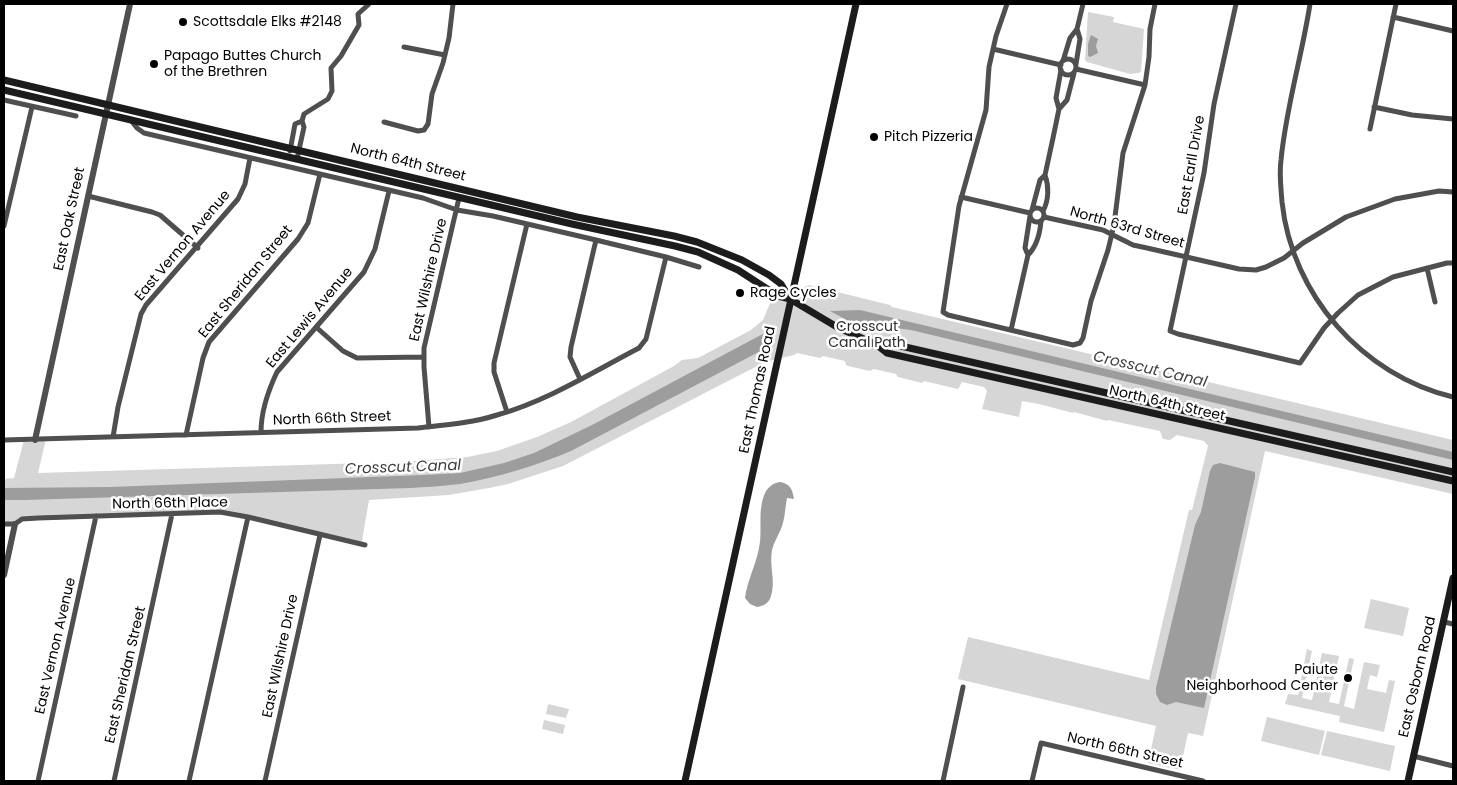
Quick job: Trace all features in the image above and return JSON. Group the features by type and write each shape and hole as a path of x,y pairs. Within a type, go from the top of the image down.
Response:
{"main road":[{"name":"East Thomas Road","path":"685,781 856,4"},
{"name":"North 64th Street","path":"4,80 577,217 683,238 716,249 754,266 781,284 790,299"},
{"name":"North 64th Street","path":"4,90 460,198 680,247 698,252 738,270 778,296 790,299 837,327 877,345 887,353 1453,481"},
{"path":"460,198 461,188"},
{"path":"680,247 683,238"},
{"name":"North 64th Street","path":"877,345 892,344 1453,472"},
{"name":"East Osborn Road","path":"1408,781 1453,578"}],"street":[{"name":"East Oak Street","path":"35,440 130,4"},
{"path":"297,159 304,127 302,121 304,114 328,99 332,91 331,68 341,56 359,25 358,14 369,4"},
{"path":"384,122 418,131 424,130 428,124 432,94 445,55 453,4"},
{"path":"1007,4 996,36 989,67 986,110 961,196 943,306 944,312 948,315 1073,345 1080,343 1083,338 1091,301 1112,234 1123,153 1145,85 1149,57 1150,28 1155,4"},
{"path":"1011,330 1028,255 1033,250 1046,206 1048,184 1045,175 1059,109 1056,98 1061,65 1070,38 1077,29 1083,4"},
{"name":"East Earll Drive","path":"1236,4 1214,104 1204,173 1170,331 1300,362 1332,320"},
{"path":"1310,4 1286,122 1280,162 1283,211 1296,262 1310,289 1332,320 1358,348 1390,372 1430,390 1453,397"},
{"path":"1370,129 1396,4"},
{"path":"1393,17 1453,31"},
{"path":"1059,109 1067,100 1075,68 1080,39 1077,29"},
{"path":"404,47 445,55"},
{"path":"993,49 1061,65 1067,75 1075,68"},
{"path":"1061,65 1070,59 1075,68 1145,85"},
{"path":"4,100 76,116"},
{"path":"4,226 32,107"},
{"path":"1374,107 1432,118 1453,119"},
{"name":"North 64th Street","path":"130,119 136,128 144,133 155,136 423,198 457,210 487,214 666,257 699,267"},
{"path":"288,157 295,124 302,121"},
{"name":"East Vernon Avenue","path":"113,437 118,407 141,314 146,305 198,248 238,199 244,184 250,158"},
{"name":"East Sheridan Street","path":"186,435 203,358 210,342 298,239 308,222 320,174"},
{"path":"1028,255 1025,248 1031,213 1040,180 1045,175"},
{"name":"East Lewis Avenue","path":"261,432 261,422 268,392 277,372 364,272 375,249 389,191"},
{"name":"North 63rd Street","path":"1043,216 1103,230 1133,245 1239,269 1256,270 1274,264 1346,217 1395,199 1439,192 1453,192"},
{"path":"88,196 160,215 198,248"},
{"path":"961,196 1031,213 1038,208 1043,216"},
{"name":"East Wilshire Drive","path":"429,427 423,357 460,198"},
{"path":"1031,213 1035,222 1043,216"},
{"path":"507,412 495,377 494,363 528,224"},
{"path":"580,379 570,358 571,347 596,240"},
{"name":"North 66th Street","path":"4,440 429,427 470,422 507,412 538,400 639,348 646,339 666,257"},
{"path":"1332,320 1358,295 1393,277 1453,263"},
{"path":"1427,268 1435,302"},
{"path":"316,327 343,351 358,358 423,357"},
{"name":"North 66th Place","path":"4,524 15,524 22,520 38,518 220,512 364,545"},
{"name":"East Sheridan Street","path":"114,781 172,514"},
{"name":"East Vernon Avenue","path":"38,781 96,516"},
{"path":"189,781 248,517"},
{"path":"4,575 15,524"},
{"name":"East Wilshire Drive","path":"265,781 320,535"},
{"path":"1444,622 1453,624"},
{"path":"943,781 963,688"},
{"name":"North 66th Street","path":"1032,781 1041,743 1203,781"},
{"path":"1413,756 1453,766"}],"green space":[{"path":"1088,12 1114,17 1113,22 1144,29 1141,71 1139,73 1130,74 1085,60"},
{"name":"Crosscut Canal Path","path":"809,285 892,307 1453,440 1453,494 1265,451 1203,736 1188,733 1180,770 1148,763 1156,726 958,679 968,637 1149,680 1189,510 1192,510 1208,446 1204,441 1177,435 1170,440 1163,439 1160,431 1022,401 1019,417 982,409 987,391 984,387 962,382 958,389 924,381 922,383 898,377 896,374 848,366 845,361 797,353 765,362 563,466 508,484 489,488 449,495 369,500 362,541 365,545 228,513 38,518 4,524 4,479 14,478 24,440 46,439 38,473 399,462 467,457 497,451 537,437 571,422 682,360 698,358 751,330 763,320 771,301"},
{"path":"1371,599 1409,608 1403,636 1364,628"},
{"path":"1307,649 1312,651 1302,698 1312,700 1322,653 1339,656 1329,702 1339,704 1349,658 1354,659 1344,706 1354,709 1364,662 1380,665 1377,677 1370,675 1367,689 1386,693 1389,680 1395,681 1384,732 1339,722 1340,716 1285,704 1288,694 1298,695"},
{"path":"548,704 569,709 566,718 546,714"},
{"path":"1267,717 1325,731 1319,755 1261,741"},
{"path":"544,720 565,725 563,734 542,729"},
{"path":"1327,731 1395,746 1390,771 1321,755"}],"shaded area":[{"path":"1091,35 1098,39 1096,46 1098,53 1090,57 1088,56 1088,44"},
{"path":"860,310 1453,452 1453,460 911,330 852,323 830,311"},
{"path":"774,328 770,346 571,451 544,462 489,478 454,485 410,488 4,500 4,488 110,487 460,473 504,463 534,453 594,424"},
{"path":"1220,463 1255,472 1255,477 1204,708 1176,702 1167,705 1160,702 1156,694 1156,688 1195,525 1201,512 1210,471 1213,465"},
{"path":"780,482 790,487 794,499 787,498 782,525 772,550 773,585 771,596 766,604 757,607 750,604 745,598 759,548 761,507 768,489 773,484"}],"place":[{"name":"Scottsdale Elks #2148","path":"183,22"},
{"name":"Papago Buttes Church of the Brethren","path":"154,64"},
{"name":"Pitch Pizzeria","path":"874,137"},
{"name":"Rage Cycles","path":"740,293"},
{"name":"Paiute Neighborhood Center","path":"1348,678"}],"water label":[{"name":"Crosscut Canal","path":"1150,370"},
{"name":"Crosscut Canal","path":"403,468"}]}
